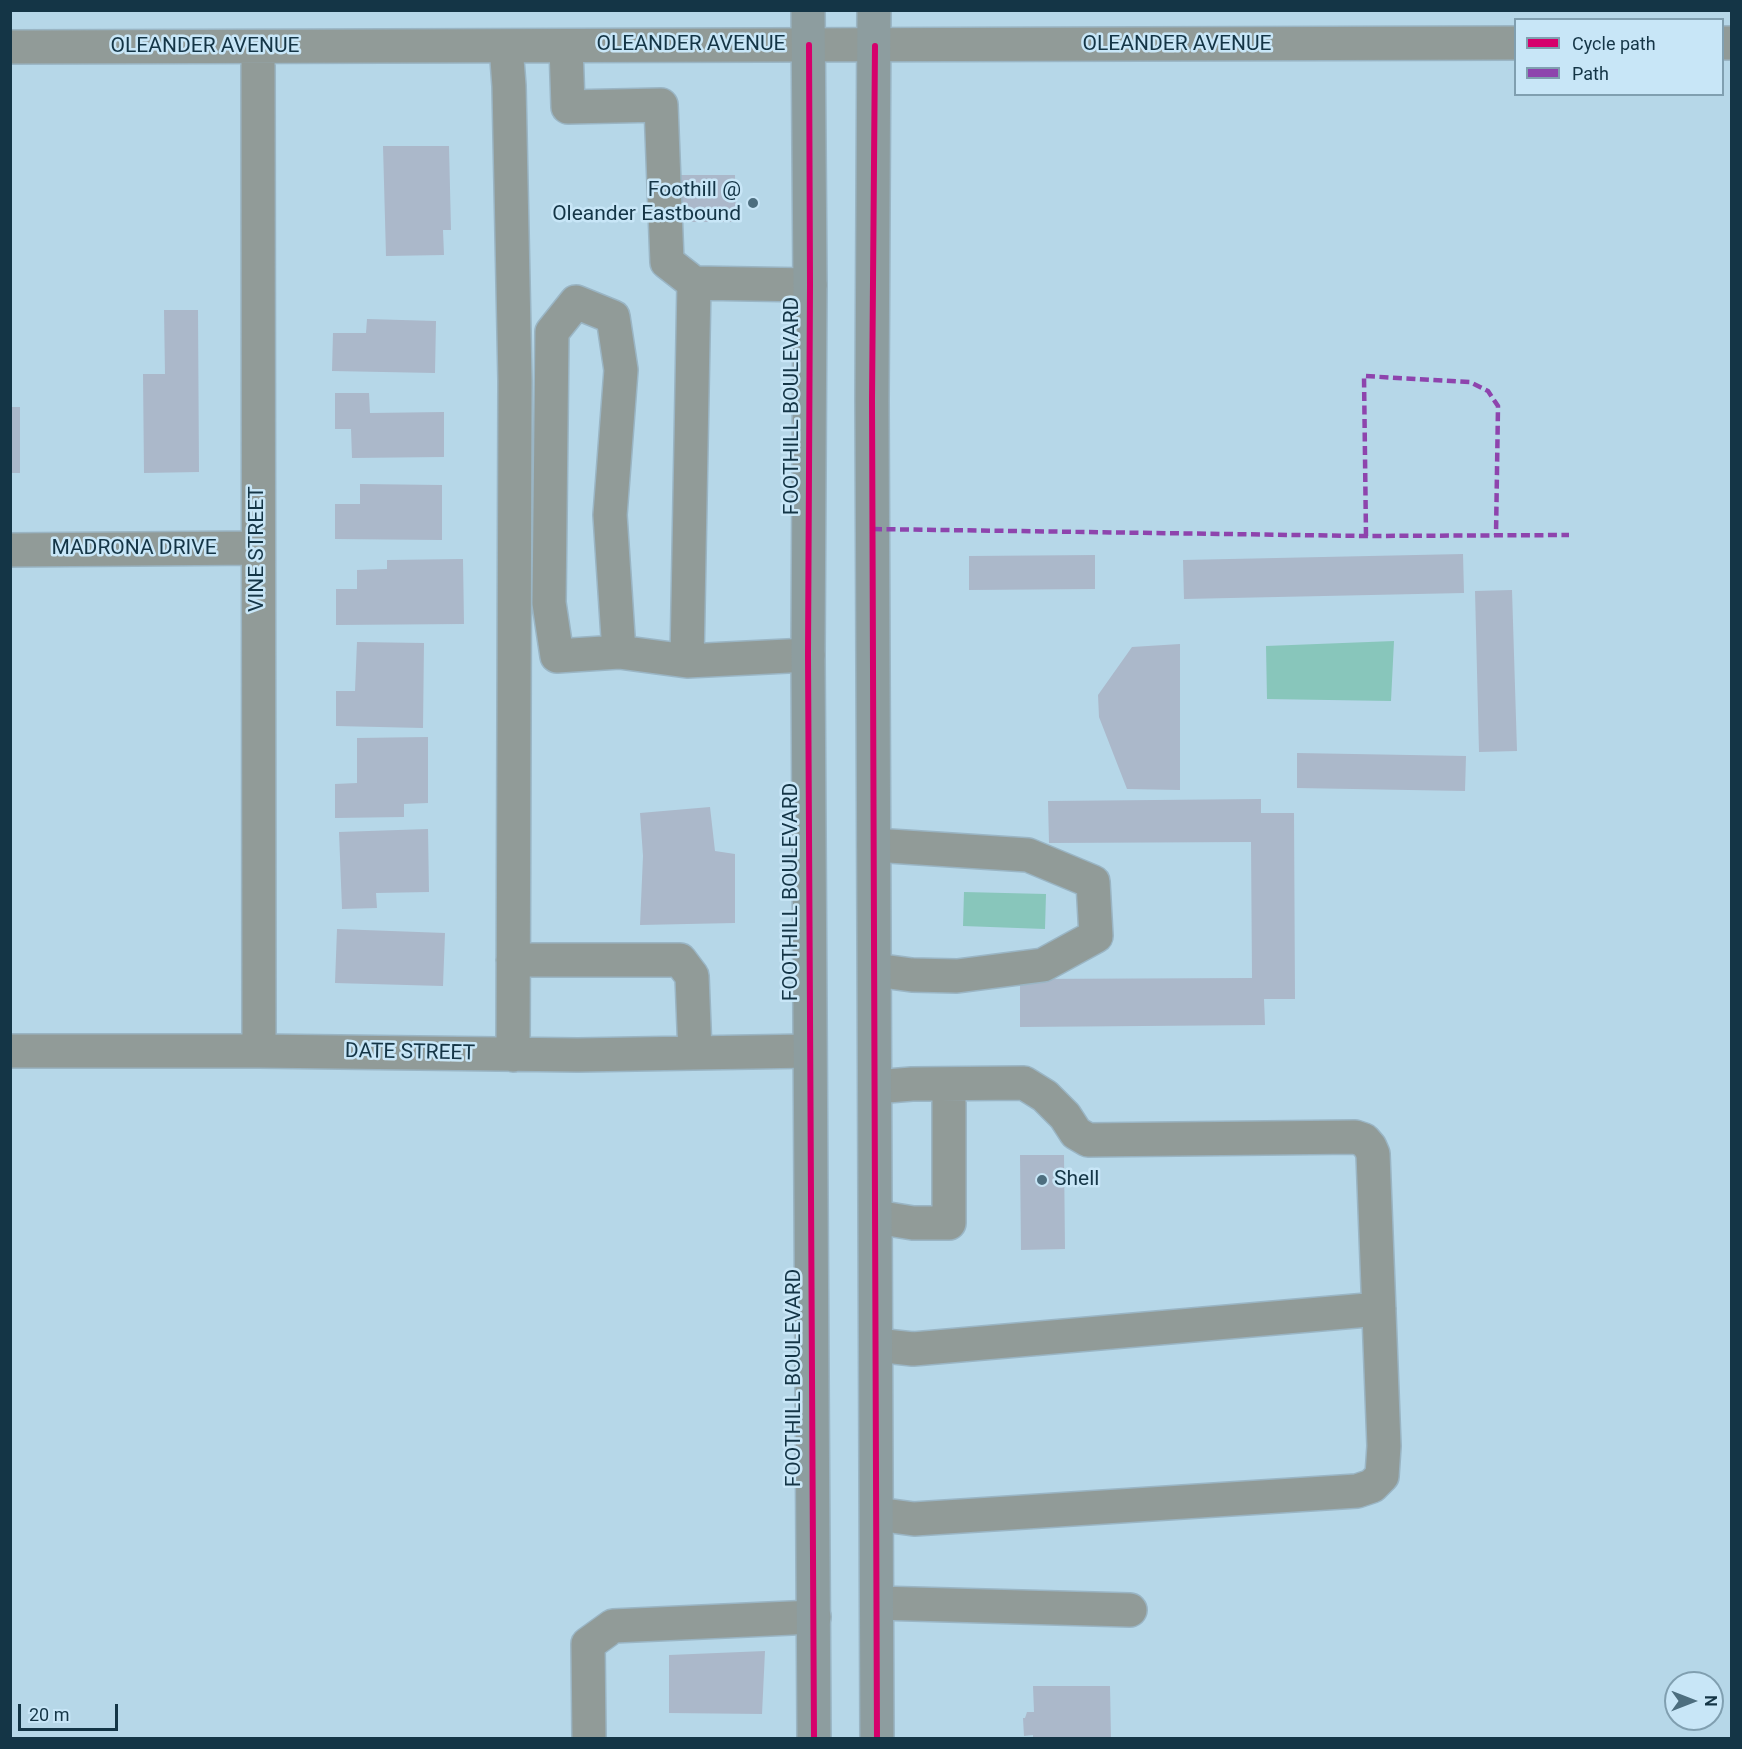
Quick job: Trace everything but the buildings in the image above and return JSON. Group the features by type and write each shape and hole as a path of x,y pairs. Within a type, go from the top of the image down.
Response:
{"main road":[{"name":"FOOTHILL BOULEVARD","path":"808,10 809,1051 814,1738"},
{"path":"874,10 872,388 878,1738"}],"street":[{"name":"OLEANDER AVENUE","path":"10,47 1514,44"},
{"name":"VINE STREET","path":"258,46 259,1051"},
{"path":"506,46 509,86 515,381 513,1055"},
{"path":"566,46 568,107 661,105 667,262 694,283 810,285"},
{"path":"687,661 694,283"},
{"path":"619,652 610,515 621,370 613,317 576,302 552,332 549,603 557,656 619,652 687,661 808,655"},
{"name":"MADRONA DRIVE","path":"10,550 258,548"},
{"path":"874,845 1028,855 1093,882 1096,936 1043,965 957,976 912,975 875,970"},
{"path":"513,960 680,960 692,976 695,1053"},
{"name":"DATE STREET","path":"10,1051 259,1051 513,1055 809,1051"},
{"path":"875,1087 912,1084 1024,1083 1045,1096 1065,1116 1076,1133 1088,1140 1355,1137 1364,1140 1373,1154 1384,1466 1382,1476 1372,1486 1357,1491 914,1519 877,1514"},
{"path":"876,1217 913,1223 950,1224 950,1084"},
{"path":"876,1345 913,1349 1379,1309"},
{"path":"877,1603 1130,1610"},
{"path":"589,1738 588,1644 613,1626 814,1617"}],"shaded area":[{"path":"1394,641 1391,701 1267,699 1266,646"},
{"path":"964,892 1046,894 1045,929 963,926"}],"marked path":[{"path":"1366,536 1364,376 1470,382 1488,391 1498,406 1496,535"},
{"path":"873,529 1366,536 1569,535"}],"cycle path":[{"path":"809,45 808,655 814,1738"},
{"path":"875,46 872,400 877,1738"}],"place":[{"name":"Foothill @ Oleander Eastbound","path":"753,203"},
{"name":"Shell","path":"1042,1180"}]}
